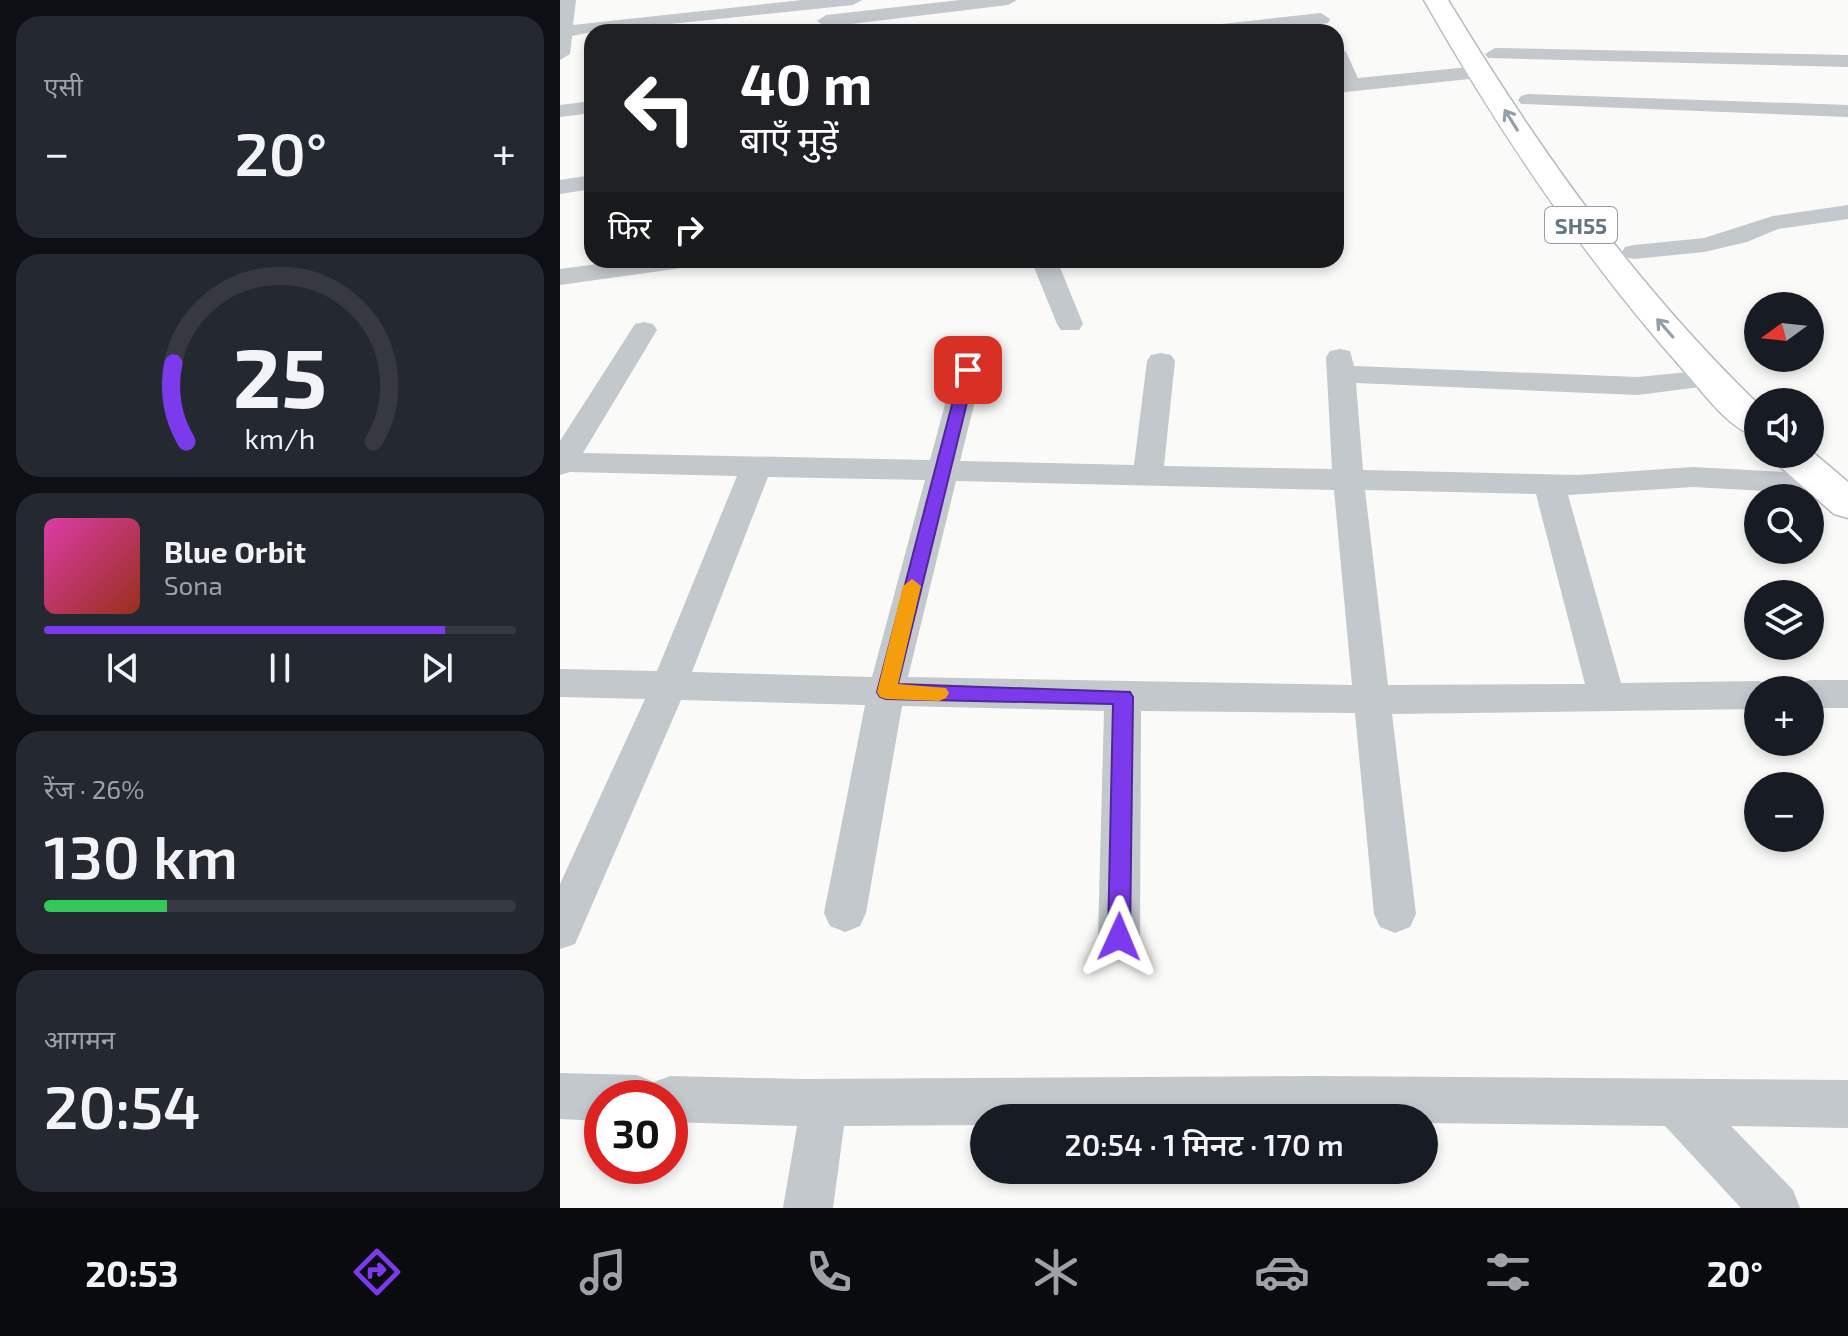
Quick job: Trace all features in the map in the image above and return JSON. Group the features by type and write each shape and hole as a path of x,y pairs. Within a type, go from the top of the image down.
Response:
{"main road":[{"name":"SH55","path":"1436,0 1487,63 1528,100 1563,156 1634,252 1758,388"},
{"name":"SH55","path":"1460,0 1487,63 1560,197 1612,268 1708,378 1744,412"},
{"path":"1824,460 1839,486"},
{"path":"1811,468 1839,486"}],"street":[{"path":"561,45 567,0"},
{"path":"746,24 853,0"},
{"path":"755,24 939,4 1008,0"},
{"path":"1312,0 1324,24"},
{"path":"939,4 948,24"},
{"path":"561,45 584,43"},
{"path":"561,45 584,47"},
{"path":"1344,86 1487,63 1848,61"},
{"path":"1528,100 1848,111"},
{"path":"560,111 584,108"},
{"path":"560,187 584,183"},
{"path":"1634,252 1704,245 1738,237 1780,221 1848,212"},
{"path":"560,277 625,268"},
{"path":"1047,268 1070,324"},
{"path":"561,463 644,330"},
{"path":"845,913 886,692 975,345"},
{"path":"1148,475 1161,361"},
{"path":"1395,914 1348,479 1341,366 1638,386 1708,378"},
{"path":"561,463 1549,484 1693,477 1839,486"},
{"path":"560,930 669,686 757,465"},
{"path":"1549,484 1607,697"},
{"path":"560,683 1123,697 1371,699 1744,695"},
{"path":"1824,694 1848,694"},
{"path":"1119,937 1123,697"},
{"path":"560,1096 584,1097"},
{"path":"688,1099 824,1103 1303,1099 1848,1104"},
{"path":"808,1208 824,1103"},
{"path":"1676,1103 1775,1208"}],"slow traffic":[{"path":"912,586 886,692 939,693"}],"route":[{"path":"968,370 886,692 1123,697 1119,937"}]}
